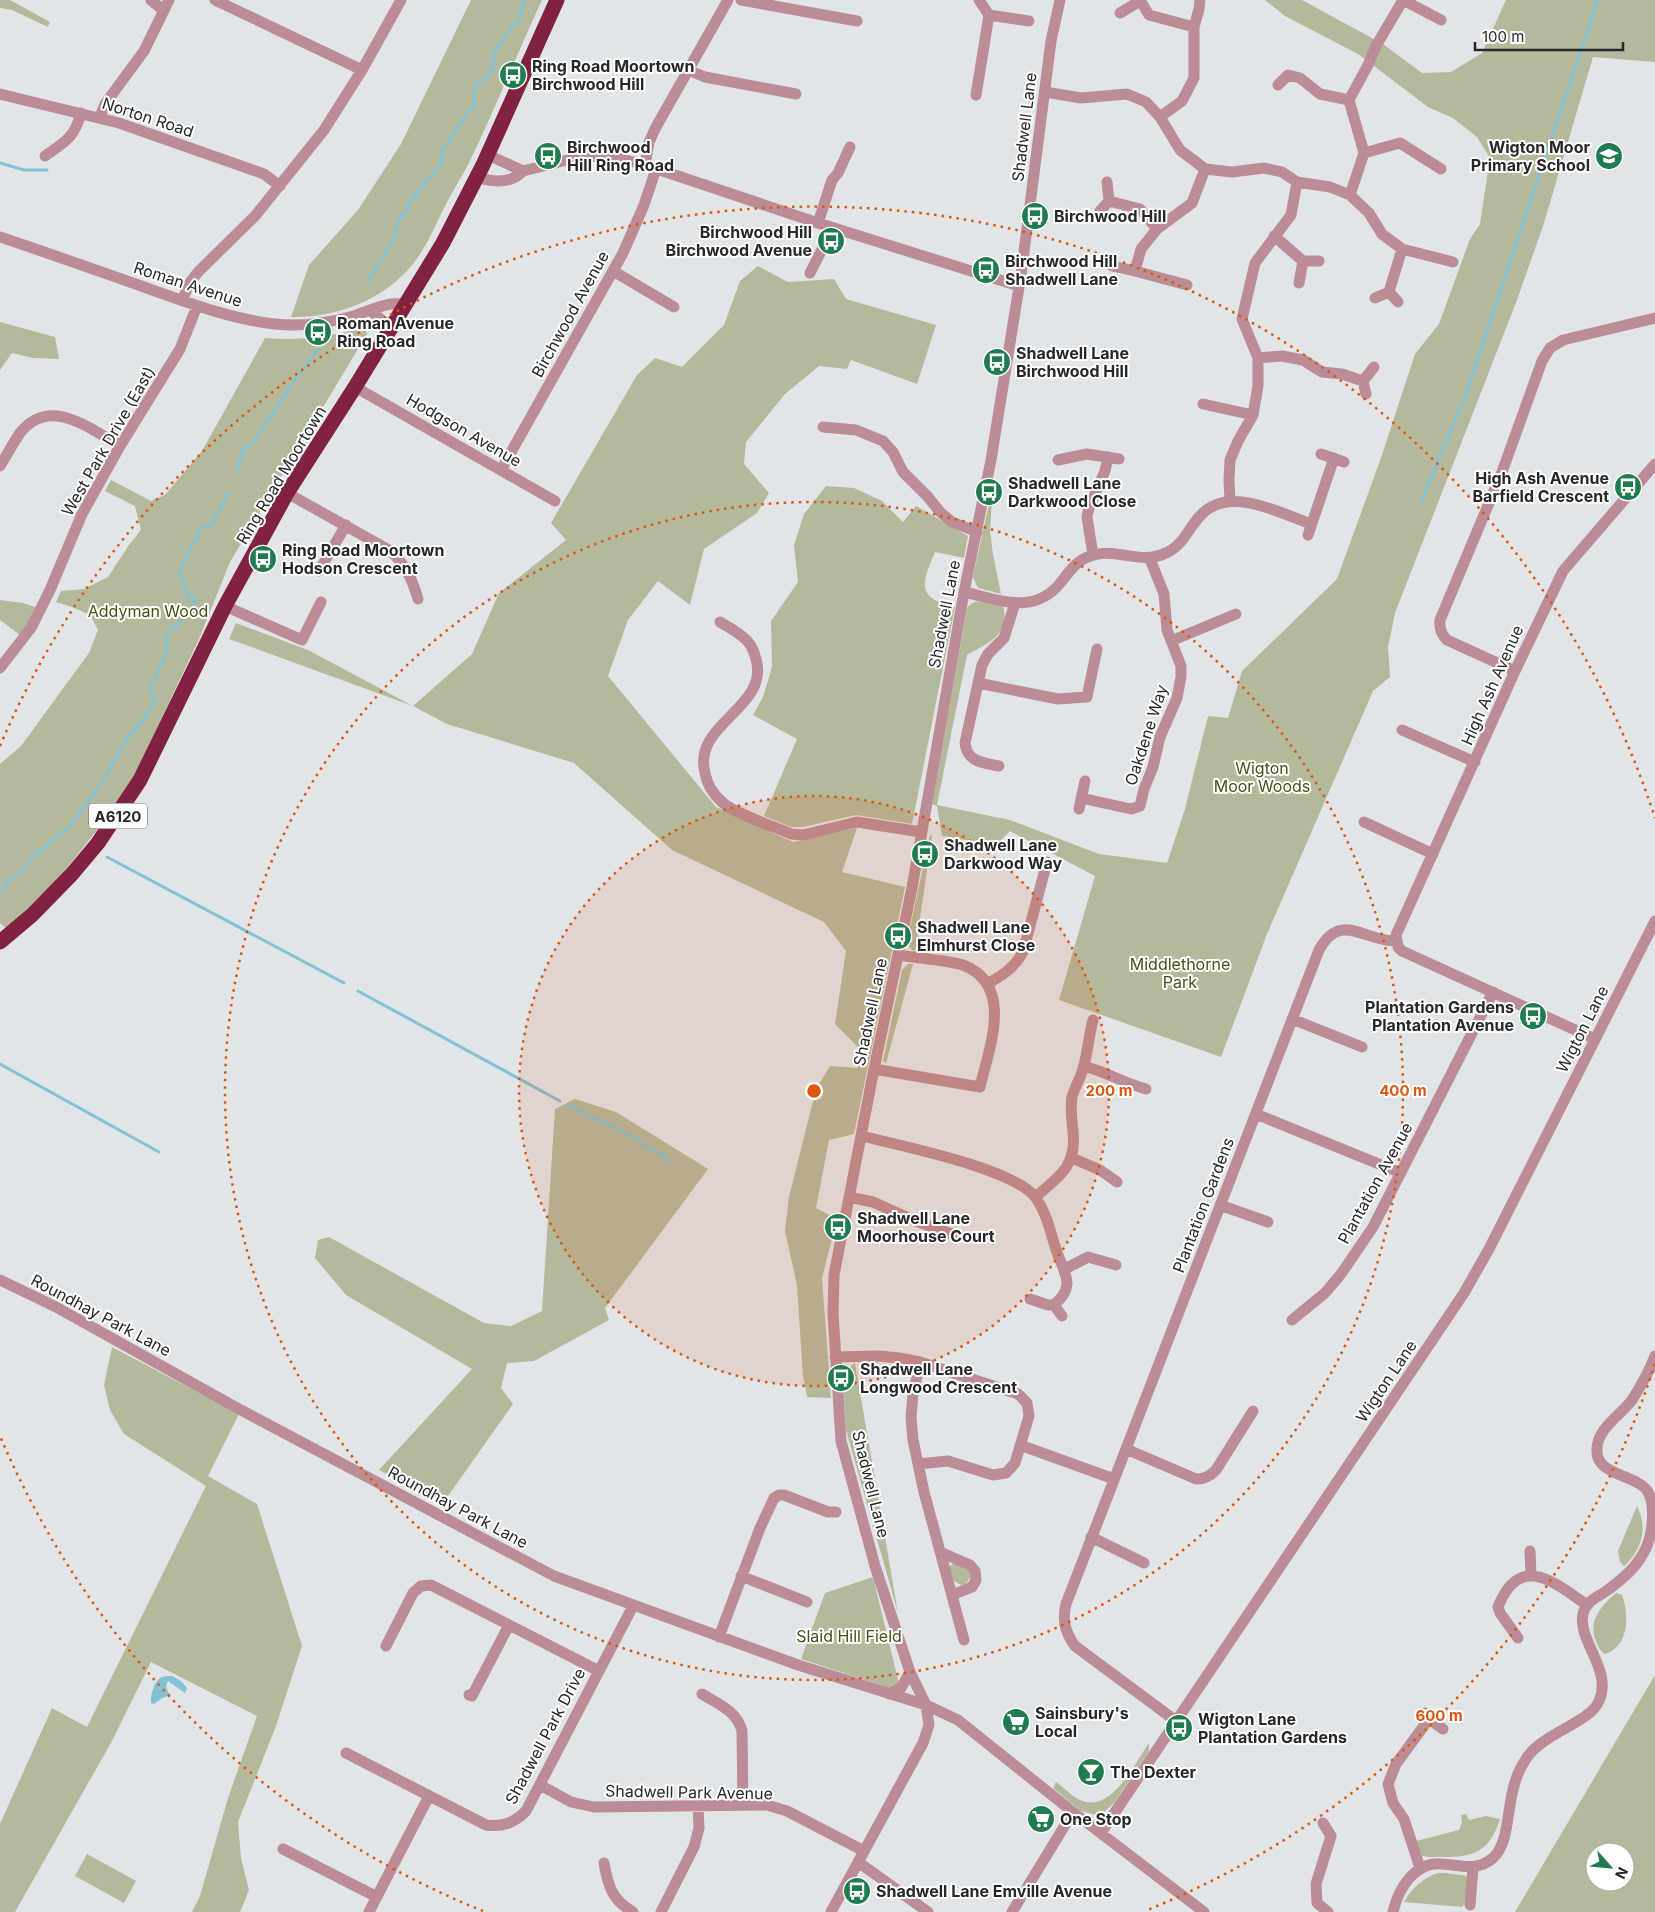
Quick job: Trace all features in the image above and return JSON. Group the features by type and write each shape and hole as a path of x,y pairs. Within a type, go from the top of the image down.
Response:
{"highway":[{"name":"Ring Road Moortown","path":"0,942 39,908 72,874 115,819 140,780 225,606 287,493 356,387 443,243 488,155 557,0"}],"street":[{"path":"100,117 105,104 144,51 167,5 151,0"},
{"path":"215,0 362,70"},
{"path":"182,301 189,284 198,272 255,216 324,130 362,70 401,0"},
{"name":"Birchwood Avenue","path":"502,470 613,271 633,231 651,167 649,142 728,0"},
{"path":"741,0 857,20"},
{"path":"976,95 989,15 979,0"},
{"name":"Shadwell Lane","path":"833,1909 923,1742 929,1725 926,1705 910,1672 876,1566 841,1441 835,1357 834,1275 912,888 964,592 991,460 1019,286 1051,41 1060,0"},
{"path":"1120,13 1140,0 1149,15 1194,27"},
{"path":"1160,117 1182,101 1194,78 1194,27 1200,0"},
{"path":"1350,195 1364,153 1349,100 1376,46 1403,0 1441,20"},
{"path":"989,15 1029,21"},
{"path":"688,70 704,77 796,94"},
{"path":"1278,85 1287,72 1300,78 1320,94 1349,100"},
{"path":"1045,92 1081,98 1127,94 1146,102 1160,117 1180,150 1205,169 1232,172 1264,168 1282,172 1297,182 1330,187 1350,195 1369,213 1382,234 1402,249 1453,262"},
{"name":"Norton Road","path":"0,94 100,117 264,174 280,186"},
{"path":"45,156 72,137 81,113"},
{"path":"1364,153 1400,143 1445,168"},
{"path":"818,223 832,180 838,173 844,151"},
{"path":"488,155 523,172"},
{"path":"477,176 492,182 583,156 618,158 1019,286"},
{"path":"1134,271 1141,249 1157,229 1192,203 1205,169"},
{"path":"1100,211 1109,201 1107,182"},
{"path":"1230,501 1228,480 1230,460 1253,415 1258,386 1258,358 1242,319 1255,263 1291,215 1297,182"},
{"path":"1109,201 1140,209 1157,229"},
{"path":"810,273 834,228"},
{"path":"1274,236 1303,261 1318,261"},
{"name":"Roman Avenue","path":"0,237 182,301 254,322 302,325 347,318 384,305 405,305"},
{"path":"1375,298 1389,292 1402,249"},
{"path":"1299,283 1303,261"},
{"path":"1112,266 1187,285"},
{"path":"613,271 645,288 674,307"},
{"path":"1389,292 1398,302"},
{"name":"West Park Drive (East)","path":"0,668 31,628 50,590 82,514 120,446 180,350 197,306"},
{"path":"371,311 391,328"},
{"path":"1515,671 1447,640 1443,636 1440,620 1502,472 1542,361 1550,348 1563,340 1655,318"},
{"path":"1258,358 1282,356 1303,360 1322,372 1342,374 1363,380"},
{"path":"1363,380 1374,367"},
{"path":"1363,380 1366,394"},
{"name":"Hodgson Avenue","path":"356,387 556,501"},
{"path":"1202,404 1253,415"},
{"path":"0,466 21,432 32,422 45,416 59,415 74,419 120,446"},
{"path":"823,427 856,430 883,441 893,452 903,472 940,512 952,522 977,532"},
{"path":"1058,460 1087,454 1114,458 1105,471 1087,517 1093,555"},
{"path":"964,592 1024,604 1045,597 1054,590 1075,564 1093,555 1113,554 1150,558 1170,551 1179,544 1203,513 1214,505 1230,501 1256,505 1310,530 1339,460 1321,454"},
{"name":"High Ash Avenue","path":"1396,941 1398,930 1515,671 1563,571 1655,464"},
{"path":"287,493 389,550 407,570 418,598"},
{"path":"319,571 346,525"},
{"name":"Oakdene Way","path":"1085,781 1080,804 1131,809 1140,806 1144,789 1153,767 1160,737 1177,698 1181,666 1167,630 1164,594 1150,558"},
{"path":"225,606 302,640 321,602"},
{"path":"999,766 976,761 965,749 966,738 982,665 987,656 1004,638 1015,603"},
{"path":"1171,641 1236,614"},
{"path":"720,622 744,637 753,650 758,665 753,690 746,700 721,724 704,752 703,766 706,780 723,804 791,834 802,835 857,822 921,832"},
{"path":"978,683 1058,699 1087,697 1097,649"},
{"path":"1402,730 1475,762"},
{"path":"1364,822 1433,854"},
{"path":"987,984 1007,972 1016,964 1023,952 1047,862"},
{"name":"Wigton Lane","path":"1101,1833 1464,1293 1489,1249 1655,921"},
{"name":"Plantation Gardens","path":"1176,1721 1075,1646 1064,1626 1063,1615 1319,950 1326,938 1349,929 1383,940 1396,941 1402,951 1595,1039"},
{"path":"874,1069 980,1087 995,1020 995,1006 987,984 974,971 961,964 898,955"},
{"name":"Plantation Avenue","path":"1292,1320 1325,1293 1341,1274 1373,1227 1493,992"},
{"path":"1035,1197 1058,1178 1072,1158 1074,1147 1072,1098 1084,1066 1093,1020"},
{"path":"1292,1020 1362,1046"},
{"path":"1084,1066 1108,1073 1123,1082 1146,1089"},
{"path":"1256,1114 1401,1173"},
{"path":"862,1136 985,1169 1013,1180 1026,1188 1035,1197 1046,1215 1057,1251 1068,1276 1067,1286 1062,1298 1054,1305 1030,1299"},
{"path":"1072,1158 1100,1170 1117,1182"},
{"path":"849,1196 872,1202 913,1220 960,1237"},
{"path":"1220,1205 1268,1222"},
{"path":"1065,1269 1088,1257 1116,1265"},
{"name":"Roundhay Park Lane","path":"0,1280 56,1308 253,1416 554,1576 798,1666 926,1705 958,1720 1073,1812 1204,1912"},
{"path":"1054,1305 1062,1316"},
{"path":"835,1357 878,1356 920,1362 1018,1394 1024,1398 1029,1409 1029,1416 1020,1445 1011,1468 1000,1475 993,1475 948,1461 918,1464"},
{"path":"1393,1912 1400,1891 1420,1868 1441,1863 1474,1868 1494,1858 1500,1849 1518,1773 1526,1758 1538,1744 1582,1718 1599,1701 1602,1683 1598,1665 1584,1631 1583,1613 1587,1605 1594,1598 1608,1590 1632,1570 1652,1536 1652,1508 1651,1498 1647,1489 1606,1467 1599,1460 1596,1450 1604,1430 1631,1401 1655,1356"},
{"path":"920,1362 911,1417 918,1464 964,1640"},
{"path":"1126,1449 1196,1479 1202,1479 1208,1477 1216,1470 1253,1411"},
{"path":"1020,1445 1114,1479"},
{"path":"718,1637 760,1528 774,1498 784,1495 828,1512 836,1512"},
{"path":"1092,1537 1144,1562"},
{"path":"1530,1551 1532,1575"},
{"path":"940,1552 970,1564 976,1571 976,1580 972,1587 952,1595"},
{"path":"1518,1638 1500,1613 1498,1607 1514,1582 1522,1578 1532,1575 1540,1576 1587,1605"},
{"path":"741,1576 807,1602"},
{"path":"387,1646 413,1593 421,1586 426,1585 436,1587 599,1671"},
{"name":"Shadwell Park Drive","path":"347,1752 486,1825 508,1824 518,1819 526,1811 633,1606"},
{"path":"469,1695 472,1696 509,1625"},
{"path":"889,1694 906,1682 910,1672"},
{"path":"702,1694 730,1711 740,1723 742,1731 743,1805"},
{"path":"1420,1868 1404,1820 1393,1803 1388,1784 1396,1764 1427,1716 1443,1728"},
{"name":"Shadwell Park Avenue","path":"540,1785 571,1802 582,1805 766,1806 787,1811 864,1851"},
{"path":"369,1912 429,1796"},
{"path":"661,1912 694,1847 699,1828 698,1806"},
{"path":"1012,1912 1073,1812"},
{"path":"1322,1823 1336,1837 1316,1884 1317,1903 1328,1912"},
{"path":"289,1838 282,1852 377,1896"},
{"path":"858,1862 928,1912"},
{"path":"604,1863 616,1900 633,1912"},
{"path":"1470,1905 1474,1868"},
{"path":"833,1909 844,1912"}],"green space":[{"path":"0,0 10,0 50,22 48,27 12,10 0,8"},
{"path":"471,0 542,0 469,163 427,242 404,274 380,293 366,301 322,315 291,317 309,265 358,210 401,144"},
{"name":"Wigton Moor Woods","path":"1265,0 1302,0 1383,44 1422,73 1451,72 1482,53 1506,0 1655,0 1655,62 1593,57 1544,223 1517,300 1395,613 1388,647 1390,677 1373,691 1267,934 1221,1057 1059,1000 1095,876 1010,831 996,845 942,836 937,806 932,804 967,608 979,601 993,603 1003,606 1004,624 996,637 967,655 937,805 1010,820 1099,854 1167,863 1185,809 1208,716 1228,718 1242,671 1337,579 1381,458 1415,354 1439,324 1470,239 1480,224 1490,158 1477,137 1453,118 1428,107 1358,54 1285,16"},
{"path":"758,266 788,282 834,279 846,299 936,325 917,384 851,360 847,369 819,366 785,394 746,442 744,464 769,493 757,513 704,549 690,605 658,581 628,620 608,676 716,807 793,842 857,828 842,872 905,887 854,1134 829,1140 816,1208 837,1219 822,1278 831,1398 807,1397 803,1376 797,1285 785,1231 789,1197 816,1089 830,1066 858,1068 860,1049 835,1024 846,951 824,922 672,850 574,763 447,724 413,706 472,654 499,593 566,540 551,523 637,375 655,358 682,367 724,325 740,281"},
{"path":"0,322 55,337 59,359 33,358 12,353 0,370"},
{"name":"Addyman Wood","path":"361,328 366,330 367,334 230,562 199,639 132,781 114,809 61,875 7,929 0,923 0,764 21,746 89,653 98,630 90,615 56,602 61,591 84,589 108,577 141,530 135,506 105,491 111,480 151,501 165,495 202,451 265,338 313,338"},
{"path":"993,485 990,531 1001,594 978,588 973,577"},
{"path":"826,486 854,488 882,501 903,522 916,506 968,536 964,558 935,552 925,581 925,588 933,599 955,607 912,824 856,815 803,827 791,827 764,816 797,739 753,715 763,697 772,667 771,621 798,582 794,545 804,514"},
{"path":"0,600 23,603 41,609 24,638 0,620"},
{"path":"236,623 308,650 413,706 229,639"},
{"path":"930,835 932,836 915,952 908,946 908,937"},
{"path":"908,964 913,964 886,1063 883,1061 902,970"},
{"path":"575,1099 616,1112 708,1169 605,1308 609,1320 534,1361 507,1363 501,1388 513,1404 443,1503 379,1470 472,1369 346,1295 315,1258 318,1240 329,1237 484,1323 511,1326 542,1311 555,1109"},
{"path":"112,1347 239,1414 208,1476 257,1504 302,1646 276,1726 238,1822 241,1858 249,1890 240,1912 192,1912 200,1896 228,1798 257,1716 151,1662 112,1741 15,1912 0,1912 0,1824 52,1708 87,1727 206,1486 124,1434 110,1410 104,1385"},
{"path":"855,1363 898,1613 846,1430 843,1381 846,1370"},
{"path":"1637,1506 1642,1522 1641,1538 1635,1553 1624,1566 1620,1562 1618,1551"},
{"path":"954,1563 968,1570 971,1576 966,1584 961,1585 954,1581 949,1567"},
{"name":"Slaid Hill Field","path":"873,1577 900,1688 899,1691 801,1659 825,1593"},
{"path":"1616,1593 1622,1595 1624,1602 1626,1628 1619,1644 1605,1654 1600,1650 1593,1627 1601,1608"},
{"path":"1655,1675 1655,1912 1515,1912"},
{"path":"1149,1743 1149,1751 1114,1803 1103,1813 1096,1815 1081,1811 1053,1788 1056,1782 1074,1796 1086,1802 1096,1802 1106,1798 1115,1791 1131,1772"},
{"path":"1466,1814 1469,1820 1486,1816 1500,1819 1492,1838 1486,1845 1473,1853 1455,1857 1421,1855 1416,1841 1459,1830 1462,1822 1461,1815"},
{"path":"87,1854 136,1881 124,1903 75,1876"},
{"path":"1438,1873 1467,1876 1466,1901 1462,1907 1404,1902 1418,1884"}],"water":[{"path":"172,1676 181,1681 187,1688 185,1693 168,1681 166,1686 171,1695 162,1698 154,1704 151,1703 151,1697 157,1681 163,1677"}],"waterway":[{"path":"369,280 397,233 396,224 407,209 407,206 443,161 442,152 468,112 475,106 475,88 492,71 495,52 519,20 524,0"},
{"path":"1421,503 1467,391 1598,0"},
{"path":"0,163 24,170 47,170"},
{"path":"236,470 242,457 241,452 256,439 299,374 318,350"},
{"path":"0,891 36,854 72,824 102,782 127,739 146,716 155,701 150,687 164,659 167,645 166,636 170,628 177,626 192,610 195,602 195,596 188,598 186,589 182,584 184,580 179,572 192,544 198,537 198,530 204,526 211,526 228,493"},
{"path":"107,857 344,983"},
{"path":"358,991 560,1101"},
{"path":"0,1064 159,1152"},
{"path":"568,1105 637,1139 642,1145 666,1156 668,1162"}],"place":[{"name":"Ring Road Moortown Birchwood Hill","path":"513,75"},
{"name":"Birchwood Hill Ring Road","path":"548,156"},
{"name":"Wigton Moor Primary School","path":"1609,156"},
{"name":"Birchwood Hill","path":"1035,216"},
{"name":"Birchwood Hill Birchwood Avenue","path":"831,241"},
{"name":"Birchwood Hill Shadwell Lane","path":"986,270"},
{"name":"Roman Avenue Ring Road","path":"318,332"},
{"name":"Shadwell Lane Birchwood Hill","path":"997,362"},
{"name":"High Ash Avenue Barfield Crescent","path":"1628,487"},
{"name":"Shadwell Lane Darkwood Close","path":"989,492"},
{"name":"Ring Road Moortown Hodson Crescent","path":"263,559"},
{"name":"Shadwell Lane Darkwood Way","path":"925,854"},
{"name":"Shadwell Lane Elmhurst Close","path":"898,936"},
{"name":"Plantation Gardens Plantation Avenue","path":"1533,1016"},
{"name":"Shadwell Lane Moorhouse Court","path":"838,1227"},
{"name":"Shadwell Lane Longwood Crescent","path":"841,1378"},
{"name":"Sainsbury's Local","path":"1016,1722"},
{"name":"Wigton Lane Plantation Gardens","path":"1179,1728"},
{"name":"The Dexter","path":"1091,1772"},
{"name":"One Stop","path":"1041,1819"},
{"name":"Shadwell Lane Emville Avenue","path":"857,1891"}],"park label":[{"name":"Middlethorne Park","path":"1180,973"}]}
